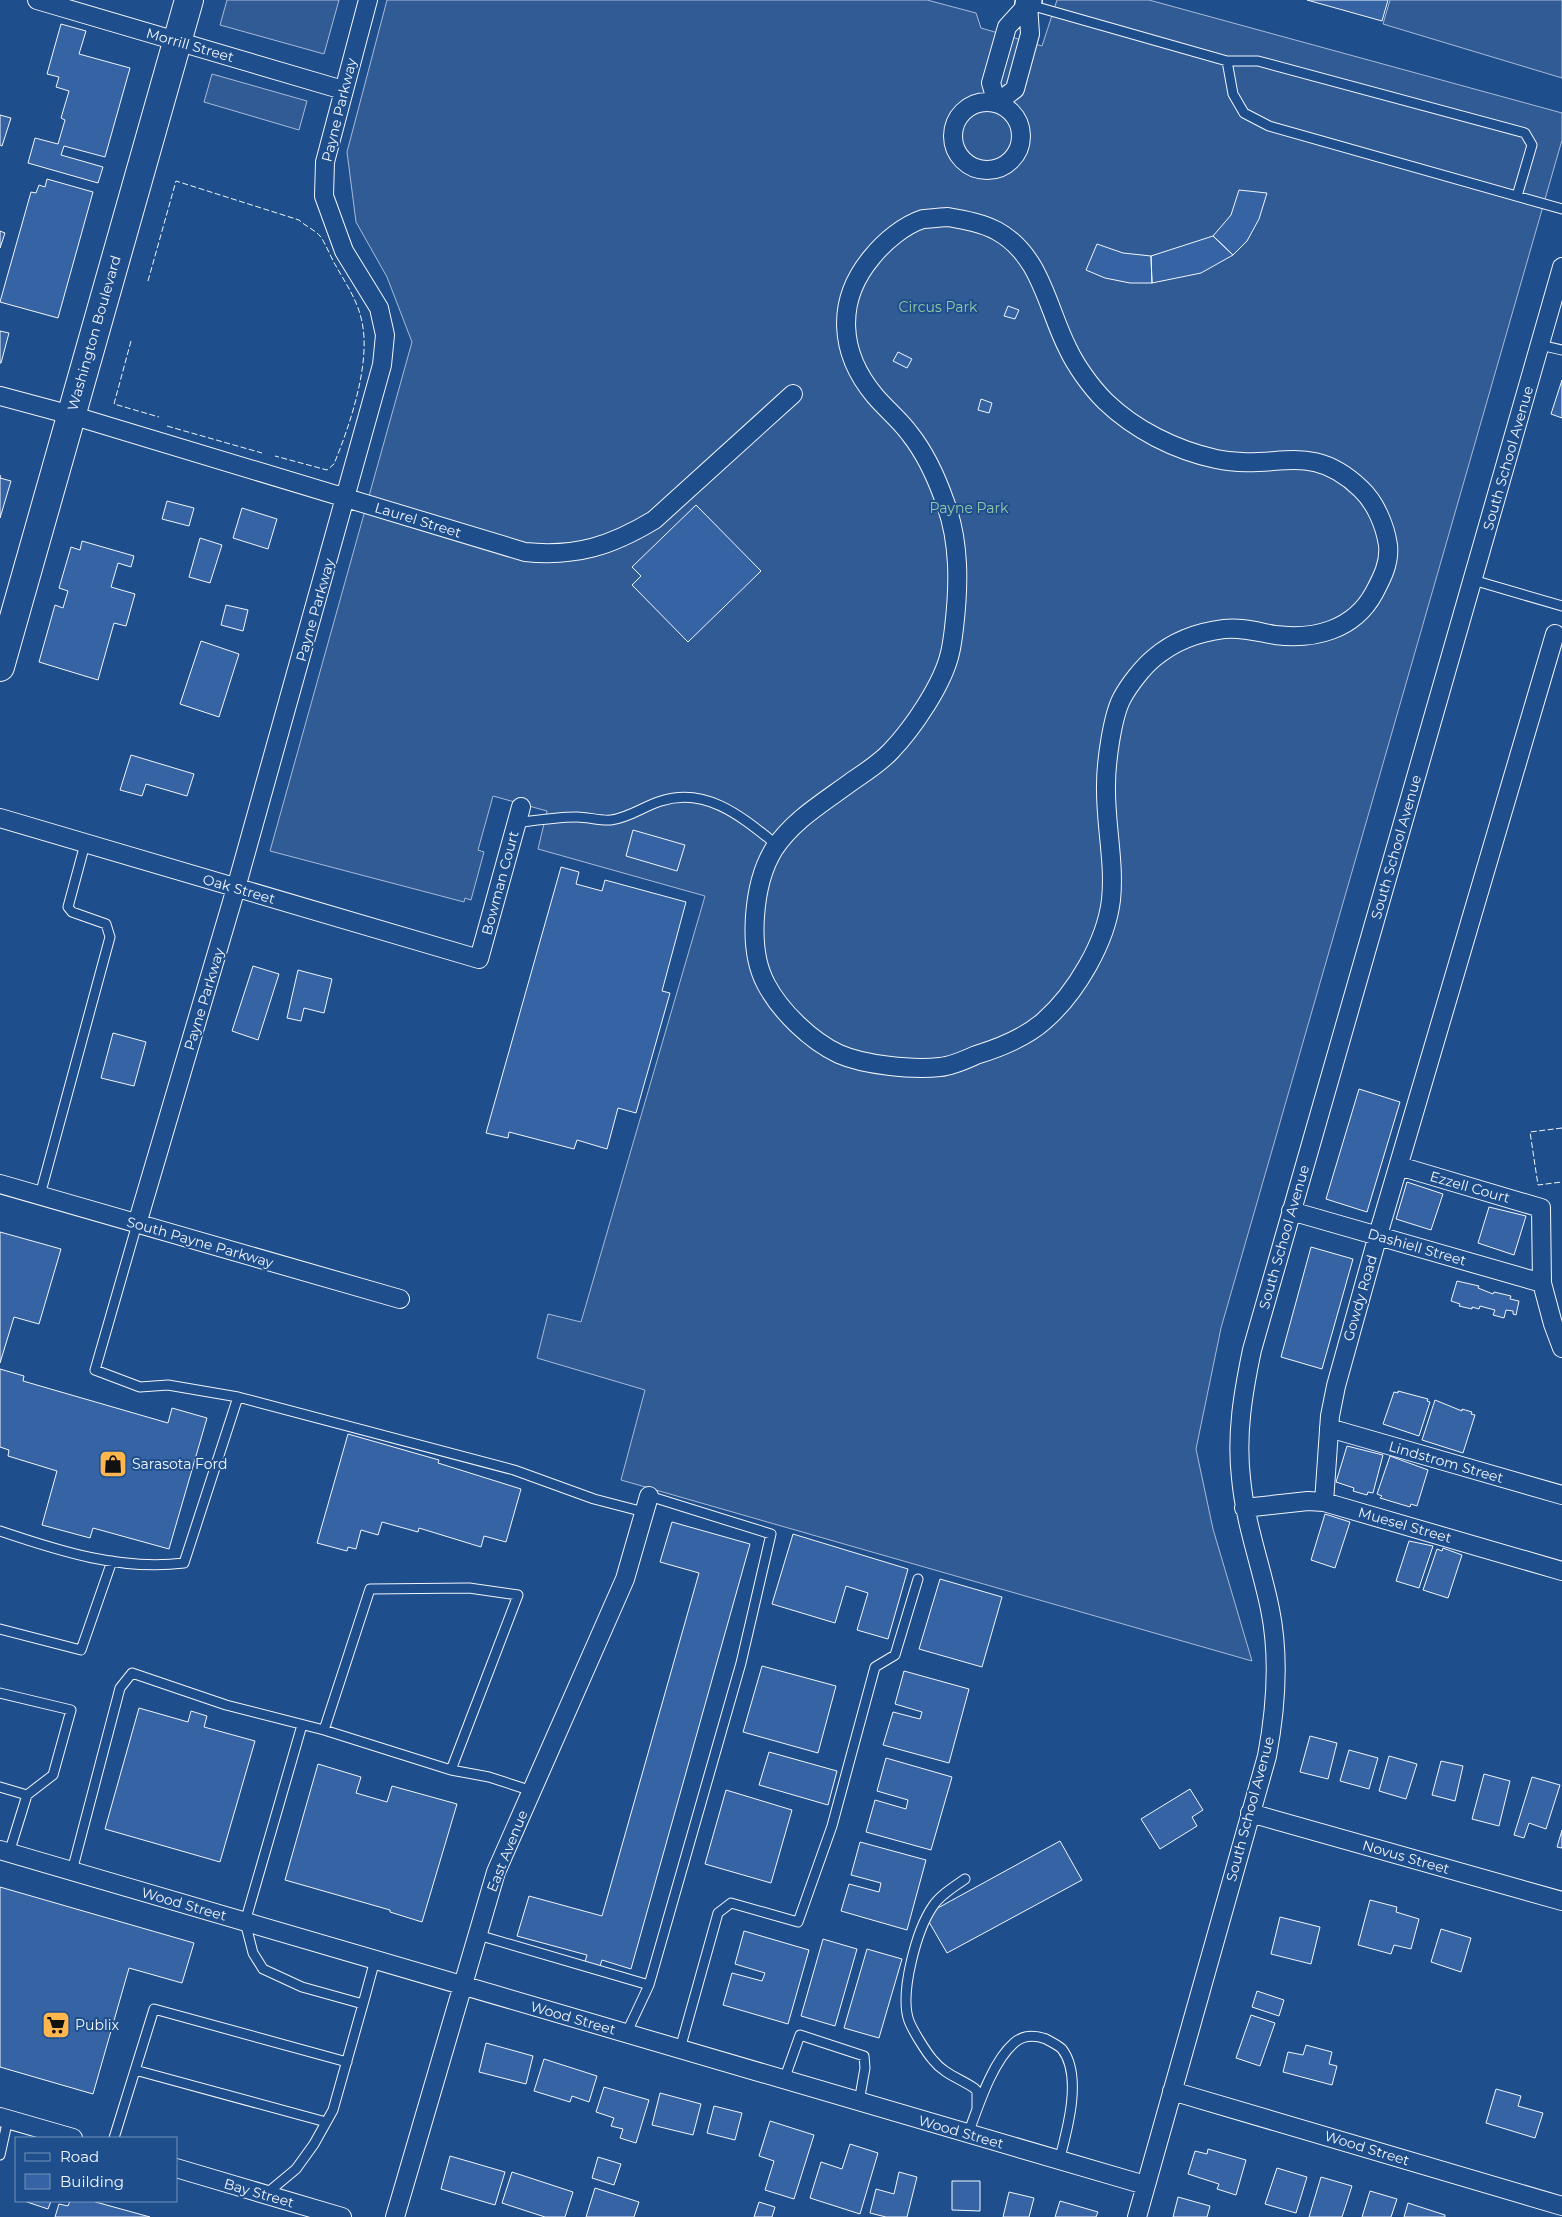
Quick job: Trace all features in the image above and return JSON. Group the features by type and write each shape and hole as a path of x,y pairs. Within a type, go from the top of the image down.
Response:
{"main road":[{"name":"Washington Boulevard","path":"0,667 189,0"}],"street":[{"name":"Morrill Street","path":"38,0 79,6 177,41 343,90"},
{"name":"Payne Parkway","path":"137,1224 236,888 379,379 385,335 379,308 344,251 324,196 325,162 368,0"},
{"path":"1024,1 1030,34 1015,89 998,103 991,83 1007,27 1024,1"},
{"path":"948,217 977,223 1000,232 1019,247 1036,272 1069,353 1101,398 1131,422 1166,444 1224,461 1261,462 1294,459 1320,462 1345,474 1370,497 1378,512 1388,547 1386,570 1369,603 1342,626 1315,636 1281,636 1245,629 1224,629 1184,638 1151,660 1121,700 1111,742 1106,786 1111,900 1101,942 1073,989 1042,1024 996,1049 943,1067 888,1066 838,1053 830,1048 793,1023 763,980 755,939 756,906 765,868 776,845 801,818 889,754 928,703 950,657 956,613 958,558 947,504 923,455 908,431 873,394 860,374 850,352 845,324 850,291 868,261 887,241 910,226 924,219 948,217"},
{"name":"South School Avenue","path":"1137,2217 1267,1756 1275,1702 1276,1680 1270,1609 1244,1508 1238,1438 1243,1395 1252,1350 1562,267"},
{"name":"Laurel Street","path":"0,396 72,415 525,552 548,554 573,553 603,546 631,534 654,520 793,394"},
{"name":"Gowdy Road","path":"1324,1502 1332,1402 1418,1098 1555,634"},
{"name":"Bowman Court","path":"479,959 519,815"},
{"name":"Oak Street","path":"0,818 479,959"},
{"name":"Ezzell Court","path":"1399,1166 1541,1208 1542,1283"},
{"name":"South Payne Parkway","path":"0,1184 400,1299"},
{"name":"Dashiell Street","path":"1291,1211 1542,1283"},
{"path":"1542,1283 1553,1324 1562,1348"},
{"name":"Lindstrom Street","path":"1329,1428 1562,1495"},
{"name":"Muesel Street","path":"1244,1508 1308,1501 1324,1502 1562,1571"},
{"name":"East Avenue","path":"395,2217 496,1872 625,1579 646,1504"},
{"name":"Novus Street","path":"1250,1813 1562,1901"},
{"name":"Wood Street","path":"5,1851 1146,2185"},
{"name":"Wood Street","path":"1172,2090 1562,2206"},
{"path":"4,2118 70,2137"},
{"name":"Bay Street","path":"178,2169 342,2217"}],"lane":[{"path":"1024,1 1227,61 1258,61 1525,133 1532,145 1517,196"},
{"path":"1227,61 1233,94 1244,113 1269,126 1562,209"},
{"path":"1540,345 1562,350"},
{"path":"1473,580 1562,606"},
{"path":"519,815 609,820 618,819 664,800 694,797 712,801 729,809 776,845"},
{"path":"40,1195 110,937 106,924 72,912 68,907 85,844"},
{"path":"137,1224 95,1370 140,1386 168,1385 238,1397 514,1470 594,1499 646,1504 772,1534 741,1663 649,1985 626,2034"},
{"path":"0,1531 46,1547 112,1561 159,1566 184,1563 238,1397"},
{"path":"0,1629 81,1650 112,1561"},
{"path":"680,2050 718,1913 731,1903 798,1922 832,1826 875,1667 895,1655 918,1579"},
{"path":"324,1730 370,1589 469,1588 518,1595 451,1770"},
{"path":"72,1871 120,1688 132,1673 226,1705 324,1730 451,1770 489,1777 532,1791"},
{"path":"0,1693 71,1710 53,1775 26,1795 5,1851"},
{"path":"302,1725 245,1922 253,1953 263,1969 302,1987 363,2004"},
{"path":"0,1787 26,1795"},
{"path":"965,1879 940,1898 926,1918 912,1958 908,1977 907,1998 909,2020 932,2060 947,2074 974,2088 977,2092 977,2108"},
{"path":"478,1935 649,1985"},
{"path":"265,2195 296,2169 333,2110 375,1960"},
{"path":"114,2137 154,2009 347,2062"},
{"path":"784,2080 800,2035 864,2056 865,2068 859,2102"},
{"path":"968,2134 977,2108 998,2062 1015,2041 1025,2037 1037,2036 1061,2048 1068,2061 1072,2084 1068,2126 1059,2161"},
{"path":"135,2070 326,2122"},
{"path":"0,2155 4,2118"}],"shaded area":[{"path":"227,0 339,0 324,54 220,25"},
{"name":"Payne Park","path":"387,0 927,0 976,13 981,28 1042,46 1057,0 1149,0 1562,113 1562,140 1221,1328 1196,1449 1213,1529 1252,1661 621,1480 645,1390 537,1358 548,1314 581,1322 705,896 538,849 547,811 493,796 478,850 484,852 471,900 465,898 464,902 270,851 412,342 387,277 356,222 347,152"},
{"path":"1390,0 1562,0 1562,78 1383,24"},
{"path":"212,74 307,101 299,130 204,102"}],"building":[{"path":"1307,0 1388,0 1382,21"},
{"path":"61,24 86,31 79,54 130,68 105,157 64,146 61,155 103,167 98,183 28,163 35,138 58,144 65,120 61,118 69,91 56,87 59,77 47,74"},
{"path":"0,115 11,118 2,146 0,145"},
{"path":"47,179 93,192 58,318 0,302 31,192 36,193 39,185 45,187"},
{"path":"1239,190 1267,193 1259,219 1247,241 1233,255 1213,236 1231,215"},
{"path":"0,231 5,233 0,248"},
{"path":"1213,236 1233,255 1201,273 1152,283 1151,256"},
{"path":"1097,244 1123,253 1151,256 1152,283 1130,283 1105,278 1086,270"},
{"path":"1008,306 1019,310 1015,319 1004,316"},
{"path":"0,331 9,333 1,363 0,363"},
{"path":"898,352 912,359 907,368 893,361"},
{"path":"1562,380 1562,418 1551,414"},
{"path":"981,399 992,403 989,413 978,410"},
{"path":"0,478 11,481 0,518"},
{"path":"167,501 194,508 189,526 162,519"},
{"path":"696,505 761,571 688,642 632,585 641,576 632,567"},
{"path":"242,508 277,519 268,549 233,538"},
{"path":"200,538 222,545 210,583 189,577"},
{"path":"82,541 134,556 131,567 118,563 111,587 135,594 126,626 114,623 98,680 39,662 55,605 63,608 68,591 59,588 71,547 80,550"},
{"path":"226,605 248,610 243,631 221,625"},
{"path":"201,641 239,654 219,717 180,704"},
{"path":"131,755 194,774 187,796 146,784 142,796 120,790"},
{"path":"633,830 685,845 677,871 626,856"},
{"path":"561,867 579,872 576,884 602,891 605,880 686,902 662,991 670,993 636,1113 618,1108 607,1149 577,1140 574,1149 509,1132 508,1138 486,1133"},
{"path":"253,966 279,974 258,1040 232,1031"},
{"path":"298,970 332,979 324,1013 304,1008 301,1021 287,1018"},
{"path":"113,1033 146,1042 134,1086 101,1078"},
{"path":"1359,1089 1400,1102 1367,1212 1326,1199"},
{"path":"1407,1182 1443,1194 1431,1230 1396,1219"},
{"path":"1489,1207 1526,1216 1514,1255 1478,1243"},
{"path":"0,1232 61,1249 39,1324 14,1317 0,1363"},
{"path":"1311,1247 1353,1259 1322,1369 1281,1357"},
{"path":"1457,1281 1479,1286 1478,1288 1493,1294 1494,1292 1511,1296 1510,1299 1519,1301 1516,1315 1513,1314 1513,1311 1506,1310 1504,1318 1493,1315 1495,1310 1480,1306 1479,1309 1472,1307 1472,1309 1459,1306 1460,1304 1451,1301"},
{"name":"Sarasota Ford","path":"0,1369 24,1376 23,1381 168,1423 172,1408 207,1418 169,1549 93,1528 90,1538 42,1525 57,1471 8,1456 9,1450 0,1447"},
{"path":"1398,1391 1428,1399 1427,1401 1430,1402 1419,1436 1383,1424 1394,1392 1398,1393"},
{"path":"1435,1400 1462,1411 1462,1409 1472,1412 1471,1414 1475,1415 1463,1453 1422,1440"},
{"path":"348,1434 439,1460 438,1463 521,1489 506,1542 484,1536 481,1547 419,1528 418,1532 382,1522 378,1535 361,1530 356,1549 348,1547 347,1551 317,1543"},
{"path":"1347,1446 1383,1455 1373,1493 1368,1492 1367,1495 1353,1491 1354,1488 1336,1482"},
{"path":"1390,1456 1428,1470 1417,1506 1411,1504 1410,1507 1380,1498 1382,1496 1377,1494"},
{"path":"1325,1514 1350,1522 1335,1568 1311,1560"},
{"path":"672,1522 750,1544 631,1969 602,1960 599,1969 584,1965 587,1955 517,1936 529,1896 602,1916 699,1573 660,1562"},
{"path":"793,1534 908,1569 888,1639 857,1630 868,1593 846,1586 835,1623 772,1604"},
{"path":"1409,1541 1433,1546 1419,1588 1396,1581"},
{"path":"1443,1548 1462,1555 1448,1598 1423,1590 1437,1549 1442,1551"},
{"path":"940,1579 1002,1597 982,1667 919,1649"},
{"path":"762,1666 836,1686 818,1753 743,1732"},
{"path":"904,1671 969,1689 949,1763 883,1745 893,1712 920,1719 922,1712 895,1704"},
{"path":"139,1708 188,1722 191,1711 207,1716 204,1727 255,1741 220,1862 105,1829"},
{"path":"1310,1736 1337,1743 1328,1779 1300,1772"},
{"path":"1349,1750 1378,1758 1369,1789 1340,1781"},
{"path":"769,1752 837,1771 828,1805 759,1785"},
{"path":"1389,1756 1417,1764 1406,1799 1379,1791"},
{"path":"886,1758 952,1777 931,1850 866,1832 875,1800 906,1809 908,1800 877,1791"},
{"path":"1441,1761 1463,1766 1455,1801 1432,1795"},
{"path":"318,1764 361,1777 356,1793 387,1802 392,1786 457,1804 422,1922 390,1912 390,1910 285,1880"},
{"path":"1484,1774 1510,1781 1499,1826 1472,1819"},
{"path":"1532,1777 1560,1785 1546,1829 1529,1823 1524,1838 1514,1835"},
{"path":"1190,1789 1203,1810 1192,1817 1197,1826 1160,1849 1141,1819"},
{"path":"726,1790 792,1810 771,1883 705,1864"},
{"path":"1562,1830 1562,1848 1557,1847"},
{"path":"1060,1841 1082,1880 947,1953 925,1915"},
{"path":"860,1842 926,1860 907,1930 841,1911 849,1884 879,1892 881,1883 851,1875"},
{"name":"Publix","path":"0,1887 194,1943 182,1983 129,1968 93,2094 0,2067"},
{"path":"1370,1900 1397,1907 1396,1912 1419,1919 1411,1949 1394,1945 1391,1954 1358,1945"},
{"path":"1280,1917 1320,1927 1311,1964 1271,1954"},
{"path":"1441,1929 1471,1938 1461,1972 1431,1962"},
{"path":"744,1931 809,1950 788,2024 723,2005 732,1973 762,1981 765,1973 735,1964"},
{"path":"823,1939 857,1949 835,2026 801,2016"},
{"path":"867,1949 902,1959 879,2038 844,2028"},
{"path":"1257,1991 1284,2000 1279,2016 1252,2007"},
{"path":"1251,2015 1275,2023 1260,2066 1236,2058"},
{"path":"486,2043 533,2056 526,2084 479,2072"},
{"path":"1306,2045 1332,2052 1329,2064 1337,2066 1332,2085 1283,2072 1288,2052 1303,2055"},
{"path":"544,2059 597,2076 589,2102 572,2096 570,2102 534,2091"},
{"path":"604,2087 649,2100 636,2143 620,2138 623,2129 611,2126 614,2118 596,2112"},
{"path":"1496,2089 1521,2096 1518,2106 1543,2113 1535,2138 1486,2123"},
{"path":"660,2093 701,2104 693,2135 652,2125"},
{"path":"714,2106 742,2113 735,2140 707,2133"},
{"path":"770,2121 814,2135 794,2199 765,2190 774,2161 759,2156"},
{"path":"850,2144 878,2153 860,2214 810,2198 821,2162 842,2169"},
{"path":"1208,2149 1246,2160 1236,2195 1217,2189 1219,2184 1188,2174 1195,2151 1207,2154"},
{"path":"450,2156 505,2172 495,2205 441,2189"},
{"path":"598,2157 621,2164 614,2185 592,2178"},
{"path":"1277,2168 1307,2177 1296,2213 1265,2204"},
{"path":"512,2172 573,2192 565,2217 545,2217 502,2203"},
{"path":"899,2172 917,2177 907,2217 886,2217 870,2213 876,2189 894,2194"},
{"path":"1321,2177 1352,2186 1342,2217 1309,2217"},
{"path":"952,2181 980,2181 980,2211 952,2210"},
{"path":"595,2188 639,2202 634,2217 586,2217"},
{"path":"1370,2191 1397,2199 1391,2217 1362,2217"},
{"path":"1009,2192 1034,2198 1029,2217 1003,2217"},
{"path":"1178,2197 1210,2206 1207,2217 1173,2217"},
{"path":"1060,2201 1098,2212 1096,2217 1055,2217"},
{"path":"27,2202 51,2202 48,2209"},
{"path":"70,2202 96,2202 150,2217 55,2217 59,2204 68,2206"},
{"path":"759,2202 775,2207 772,2217 754,2217"},
{"path":"1408,2203 1445,2215 1445,2217 1404,2217"}],"fence":[{"path":"148,281 176,181 299,220 320,236 358,307 364,338 361,375 352,413 334,464 327,470 275,456"},
{"path":"131,341 114,404 159,417"},
{"path":"167,426 262,453"},
{"path":"1562,1128 1530,1132 1538,1185 1562,1182"}],"place":[{"name":"Sarasota Ford","path":"113,1464"},
{"name":"Publix","path":"56,2025"}],"park label":[{"name":"Circus Park","path":"938,307"}]}
